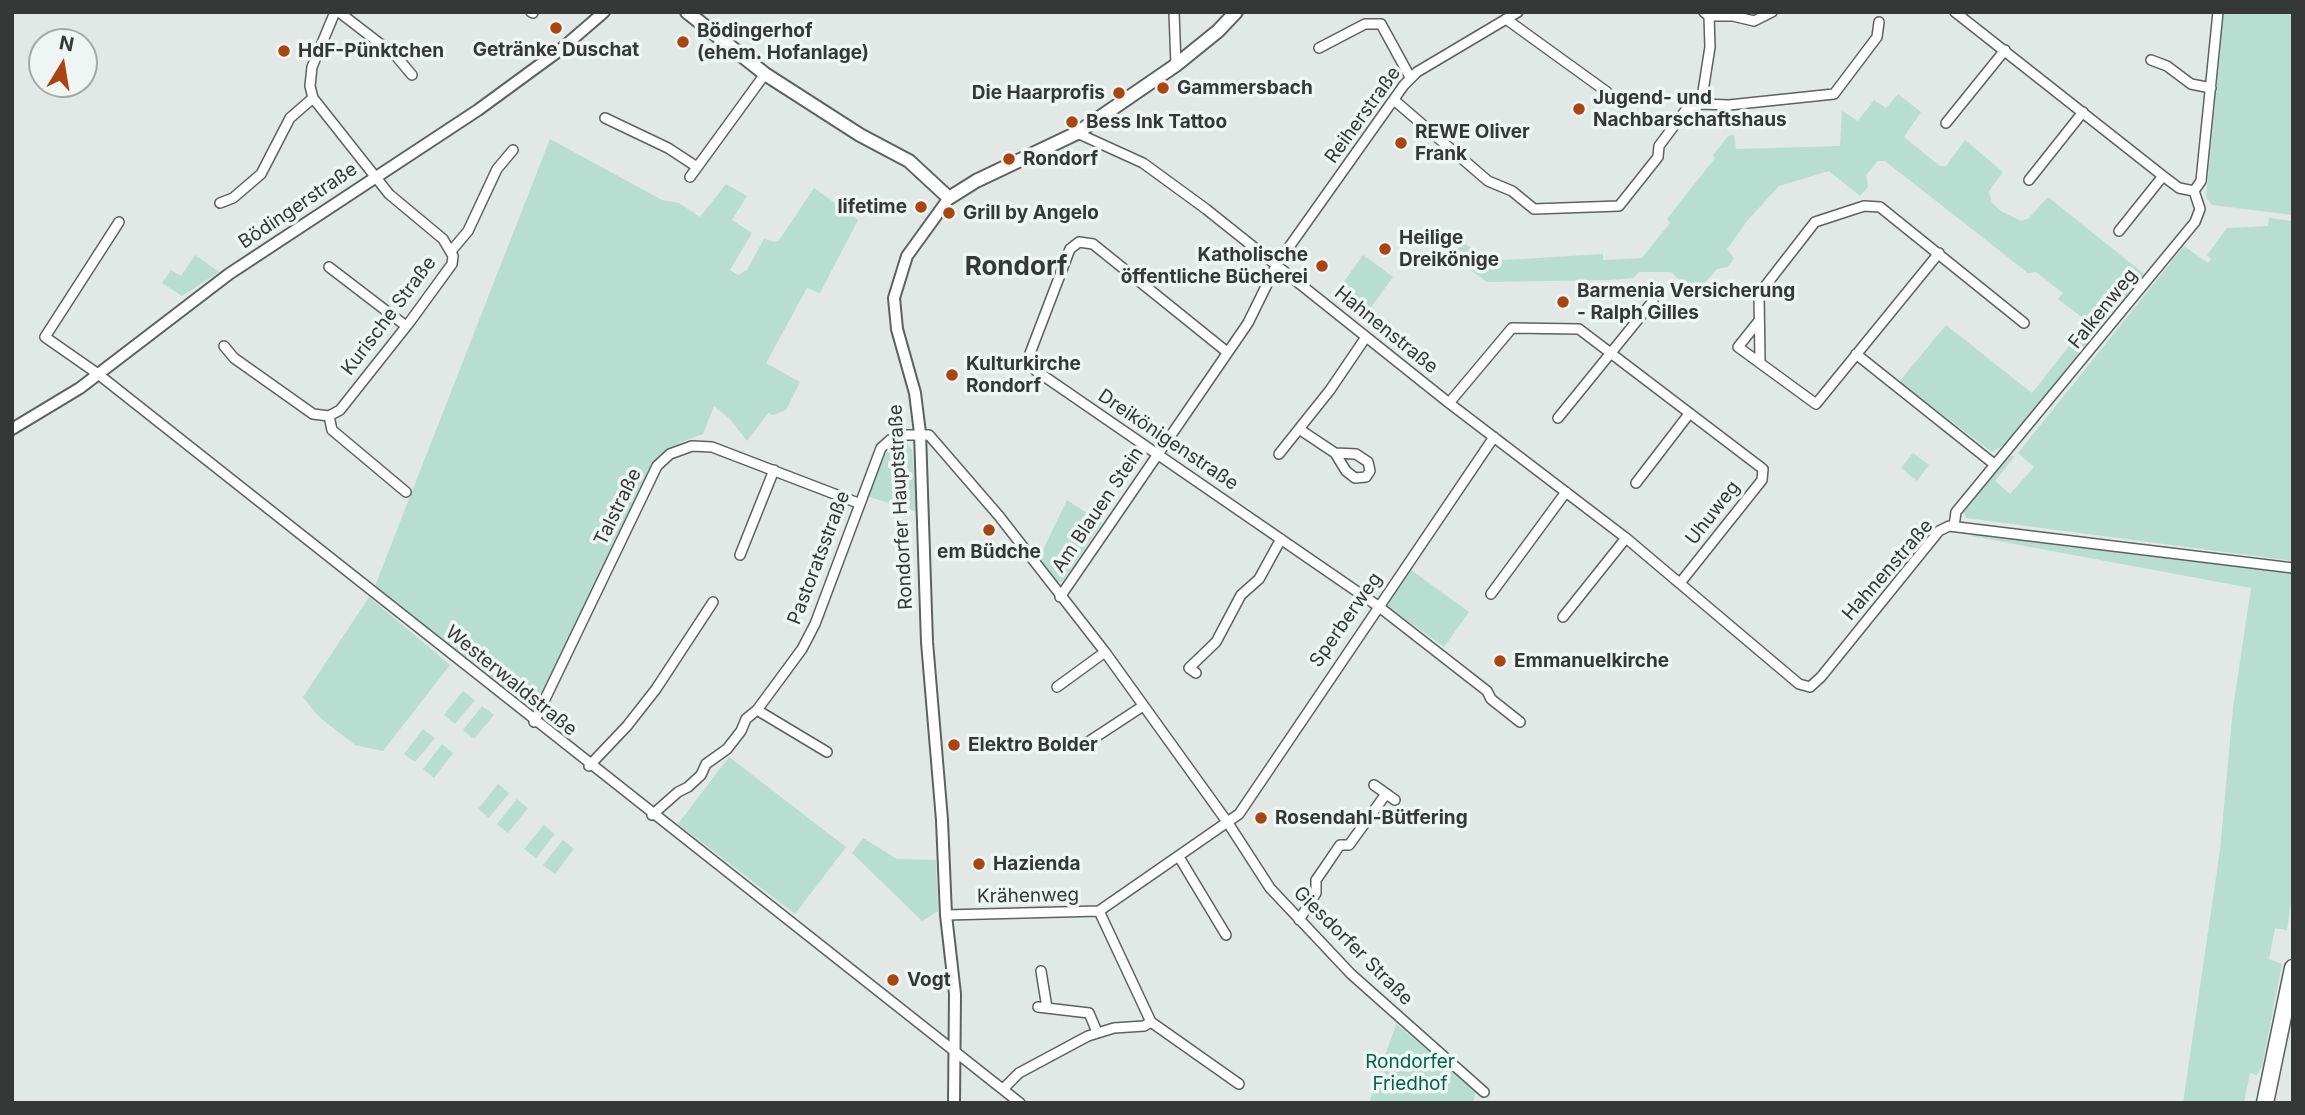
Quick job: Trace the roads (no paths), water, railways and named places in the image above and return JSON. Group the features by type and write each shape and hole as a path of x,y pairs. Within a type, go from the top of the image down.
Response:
{"highway":[{"path":"2265,1103 2293,968"}],"main road":[{"path":"687,12 765,74 860,135 909,161 949,198"},
{"name":"Rondorfer Hauptstraße","path":"949,198 976,181 1077,133 1176,65 1218,31 1236,12"}],"street":[{"path":"220,203 233,198 261,174 290,118 313,98 310,86 312,67 337,12 396,56 412,75"},
{"name":"Bödingerstraße","path":"12,429 98,374 229,274 507,89 604,12"},
{"path":"1174,12 1176,65"},
{"name":"Reiherstraße","path":"1277,264 1410,77 1518,12"},
{"path":"1701,104 1710,47 1706,14 1754,21 1772,12"},
{"path":"1955,12 2179,188 2194,191"},
{"name":"Falkenweg","path":"1954,526 1956,512 1994,464 2010,450 2196,222 2200,209 2194,191 2201,181 2218,12"},
{"path":"1506,19 1607,92"},
{"path":"1394,100 1488,181 1512,191 1534,208 1619,206 1658,158 1659,146 1685,111 1701,104 1730,105 1834,94 1877,37 1879,22"},
{"path":"1319,48 1365,24 1381,24 1410,77"},
{"path":"1946,123 2005,50"},
{"path":"2151,60 2167,66 2190,84 2211,88"},
{"path":"690,177 765,74"},
{"name":"Kurische Straße","path":"313,98 389,194 443,239 452,250 452,264 406,326 340,410 328,416"},
{"path":"2029,180 2084,112"},
{"path":"605,118 668,148 696,167"},
{"name":"Hahnenstraße","path":"1077,133 1143,163 1277,264 1449,403 1626,538 1799,684 1810,687 1939,531 1954,526 2293,568"},
{"path":"452,250 468,231 497,169 513,150"},
{"path":"2119,231 2163,176"},
{"name":"Rondorfer Hauptstraße","path":"949,198 907,256 894,298 897,330 915,393 920,433 927,642 942,820 946,915 955,994 954,1103"},
{"path":"1760,361 1759,294 1815,222 1864,206 1880,207 2024,323"},
{"name":"Westerwaldstraße","path":"119,222 45,337 98,374 589,766 1020,1103"},
{"name":"Dreikönigenstraße","path":"1227,352 1093,244 1079,242 1070,249 1029,356 1035,370 1378,606 1487,691 1491,698 1520,722"},
{"path":"1758,321 1738,347 1816,404 1939,253"},
{"name":"Am Blauen Stein","path":"1060,597 1255,311 1277,264"},
{"path":"329,267 406,326"},
{"path":"1558,418 1653,301"},
{"name":"Uhuweg","path":"1449,403 1512,328 1579,329 1763,469 1762,480 1680,583"},
{"path":"1279,454 1330,390 1366,337"},
{"path":"224,346 234,358 313,414 328,416 332,430 406,492"},
{"path":"1856,354 1994,464"},
{"path":"1636,483 1689,414"},
{"path":"1299,429 1335,453"},
{"name":"Pastoratsstraße","path":"652,815 701,775 706,764 727,748 741,732 746,719 757,710 789,669 815,624 858,503 881,448 890,440 920,433"},
{"name":"Giesdorfer Straße","path":"920,433 937,441 1105,652 1228,823 1270,888 1351,975 1484,1092"},
{"name":"Sperberweg","path":"1228,823 1239,814 1285,742 1332,673 1345,659 1494,436"},
{"name":"Talstraße","path":"534,722 663,460 680,450 700,445 858,503"},
{"path":"740,555 774,470"},
{"path":"1491,594 1566,492"},
{"path":"1563,617 1626,538"},
{"path":"1196,673 1189,668 1216,642 1241,595 1259,579 1281,539"},
{"path":"589,766 656,690 713,602"},
{"path":"1056,687 1105,652"},
{"path":"1085,744 1143,706"},
{"path":"757,710 827,752"},
{"path":"1374,785 1395,800"},
{"path":"1299,920 1316,893 1316,880 1340,845 1349,845 1386,794"},
{"name":"Krähenweg","path":"946,915 1099,911 1228,823"},
{"path":"1179,857 1226,935"},
{"path":"1099,911 1151,1022 1239,1084"},
{"path":"855,974 866,967"},
{"path":"1041,971 1042,1007 1089,1013 1097,1032"},
{"path":"1003,1089 1019,1073 1097,1032 1144,1026 1151,1022"}],"place":[{"name":"Getränke Duschat","path":"556,28"},
{"name":"Bödingerhof (ehem. Hofanlage)","path":"683,42"},
{"name":"HdF-Pünktchen","path":"284,51"},
{"name":"Gammersbach","path":"1163,88"},
{"name":"Die Haarprofis","path":"1119,93"},
{"name":"Jugend- und Nachbarschaftshaus","path":"1579,109"},
{"name":"Bess Ink Tattoo","path":"1072,122"},
{"name":"REWE Oliver Frank","path":"1401,143"},
{"name":"Rondorf","path":"1009,159"},
{"name":"lifetime","path":"921,207"},
{"name":"Grill by Angelo","path":"949,213"},
{"name":"Heilige Dreikönige","path":"1385,249"},
{"name":"Katholische öffentliche Bücherei","path":"1322,266"},
{"name":"Barmenia Versicherung - Ralph Gilles","path":"1563,302"},
{"name":"Kulturkirche Rondorf","path":"952,375"},
{"name":"em Büdche","path":"989,530"},
{"name":"Emmanuelkirche","path":"1500,661"},
{"name":"Elektro Bolder","path":"954,745"},
{"name":"Rosendahl-Bütfering","path":"1261,818"},
{"name":"Hazienda","path":"979,864"},
{"name":"Vogt","path":"893,980"}],"district":[{"name":"Rondorf","path":"1016,267"}],"park label":[{"name":"Rondorfer Friedhof","path":"1410,1073"}]}
